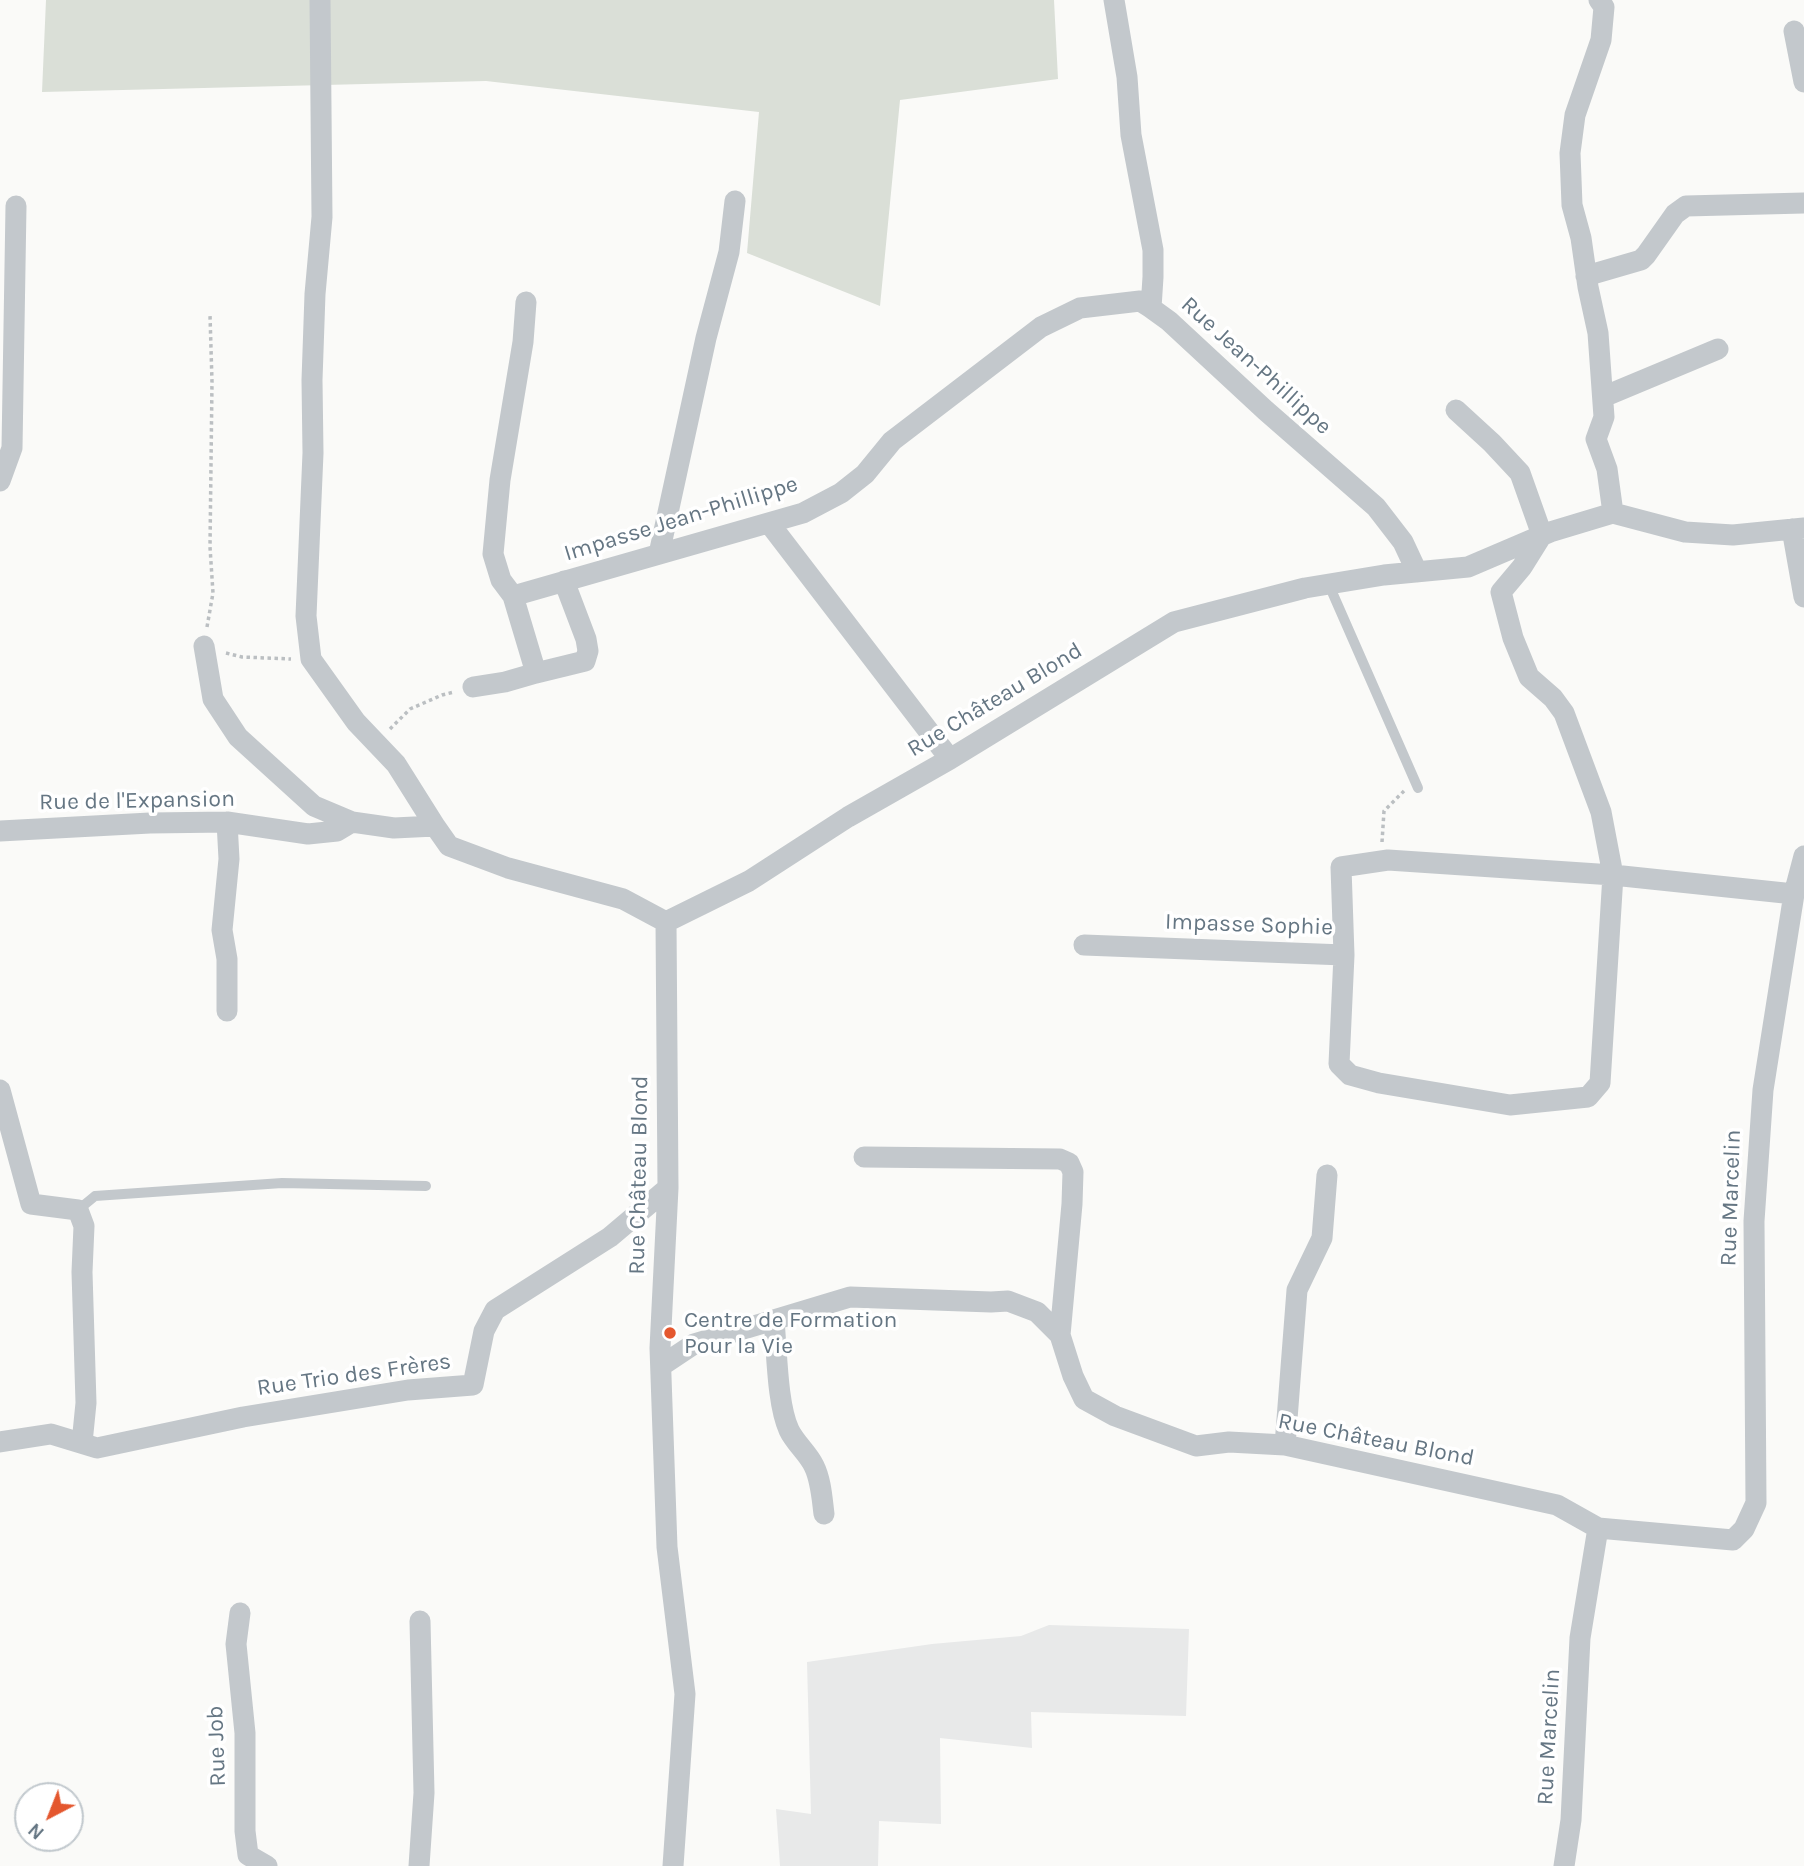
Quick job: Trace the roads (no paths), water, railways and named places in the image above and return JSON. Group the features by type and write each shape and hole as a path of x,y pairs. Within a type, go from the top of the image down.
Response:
{"street":[{"path":"320,0 323,217 315,294 312,380 313,453 306,616 311,659 356,722 396,764 449,846 508,868 623,899 666,922"},
{"name":"Rue Jean-Phillippe","path":"1114,0 1127,77 1131,135 1153,250 1150,308 1169,321 1265,411 1376,507 1403,542 1417,572"},
{"path":"1599,0 1604,7 1601,40 1575,115 1570,153 1572,205 1581,238 1598,333 1604,397 1604,417 1596,439 1607,469 1613,513 1685,532 1733,535 1798,529 1804,597"},
{"path":"1794,31 1804,82"},
{"path":"659,554 706,338 729,252 735,201"},
{"path":"1586,276 1641,260 1675,214 1686,206 1804,203"},
{"path":"0,481 12,448 16,206"},
{"name":"Impasse Jean-Phillippe","path":"513,596 803,513 841,493 865,474 892,441 1041,327 1080,308 1140,301 1150,308"},
{"path":"526,302 523,342 500,480 493,554 501,580 513,596 536,673"},
{"path":"1604,397 1718,349"},
{"path":"1344,955 1339,1064 1350,1075 1379,1083 1510,1105 1588,1097 1600,1083 1613,875 1601,811 1564,713 1553,698 1529,677 1513,638 1501,593 1522,567 1542,535 1520,473 1456,410"},
{"name":"Rue Château Blond","path":"673,1866 685,1694 667,1547 661,1366 668,1188 666,922 749,881 848,817 950,759 1174,622 1306,588 1384,575 1468,567 1542,535 1613,513"},
{"path":"769,523 950,759"},
{"path":"473,687 505,682 585,661 588,651 586,639 564,581"},
{"path":"204,646 213,699 238,737 314,806 352,822"},
{"path":"227,1011 227,960 222,930 229,859 228,822"},
{"name":"Rue de l'Expansion","path":"0,831 228,822 308,834 337,831 352,822 394,828 435,826"},
{"name":"Rue Marcelin","path":"1733,1540 1744,1529 1756,1503 1754,1221 1763,1090 1794,894 1804,856"},
{"name":"Impasse Sophie","path":"1084,945 1344,955 1340,867 1388,860 1613,875 1794,894"},
{"path":"0,1090 32,1204 79,1210 84,1226 82,1272 86,1404 82,1443"},
{"path":"864,1157 1060,1160 1069,1163 1073,1171 1072,1204 1060,1335"},
{"path":"1284,1445 1297,1290 1322,1238 1327,1175"},
{"name":"Rue Trio des Frères","path":"0,1442 51,1434 97,1448 256,1415 408,1390 473,1384 484,1331 495,1310 610,1237 668,1188"},
{"name":"Rue Château Blond","path":"661,1366 694,1344 850,1297 1008,1301 1037,1312 1060,1335 1073,1376 1084,1399 1115,1416 1196,1446 1229,1441 1284,1445 1558,1505 1598,1528 1733,1540"},
{"path":"774,1321 782,1408 788,1429 813,1464 819,1479 824,1514"},
{"name":"Rue Marcelin","path":"1564,1866 1571,1820 1580,1638 1598,1528"},
{"name":"Rue Job","path":"240,1613 236,1644 245,1732 245,1831 248,1855 267,1866"},
{"path":"419,1866 424,1793 420,1621"}],"lane":[{"path":"1329,585 1416,784"},
{"path":"79,1210 95,1196 282,1183 426,1186"}],"place":[{"name":"Centre de Formation Pour la Vie","path":"670,1333"}]}
